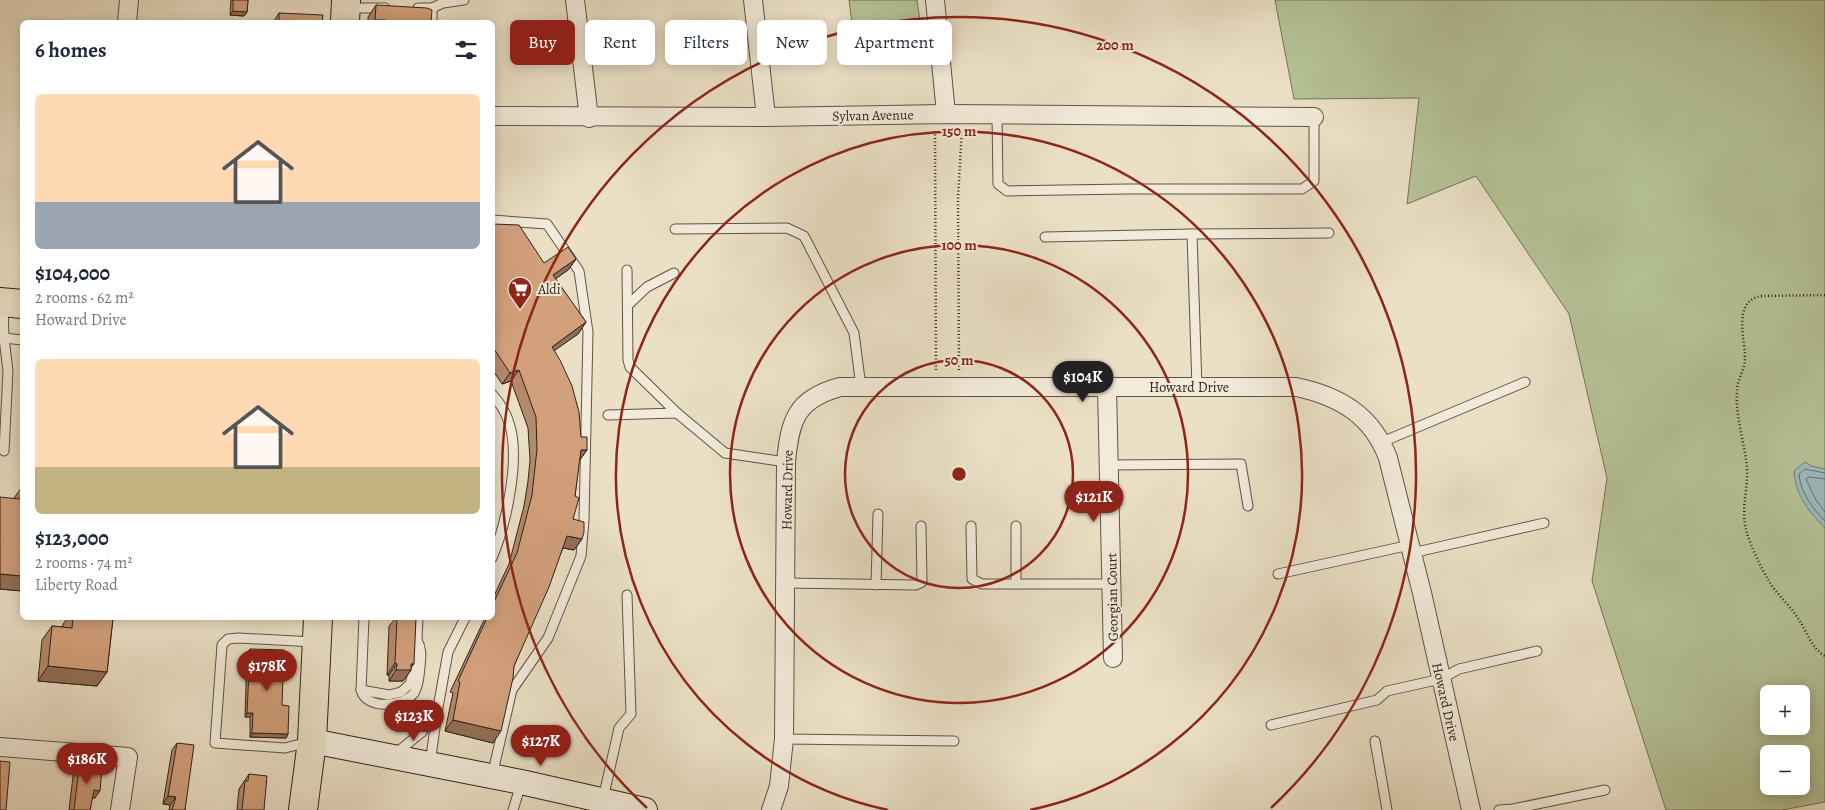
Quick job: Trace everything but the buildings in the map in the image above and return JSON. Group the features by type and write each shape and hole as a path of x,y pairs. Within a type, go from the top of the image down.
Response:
{"main road":[{"path":"303,810 312,741 319,625"},
{"path":"312,741 521,782 645,810"}],"street":[{"path":"127,20 129,0"},
{"path":"575,0 589,118"},
{"path":"754,0 766,117"},
{"path":"935,0 948,114"},
{"name":"Sylvan Avenue","path":"495,116 589,118 948,114 1314,117"},
{"name":"Howard Drive","path":"771,810 779,786 784,739 786,462 788,437 795,417 808,400 826,390 840,387 1296,387 1318,392 1336,399 1354,410 1382,442 1388,458 1411,549 1470,810"},
{"name":"Georgian Court","path":"1107,387 1113,658"},
{"path":"0,747 128,757 120,810"}],"lane":[{"path":"413,8 432,8 443,3 464,0"},
{"path":"345,10 394,8"},
{"path":"432,8 432,20"},
{"path":"997,115 998,184 1007,191 1302,189 1314,181 1314,117"},
{"path":"492,777 512,690 548,638 580,556 584,520 588,332 579,271 547,224 495,220"},
{"path":"675,229 787,228 804,236 854,334 861,387"},
{"path":"1045,237 1329,233"},
{"path":"1192,234 1197,387"},
{"path":"627,270 628,360 630,367 677,413 724,453 786,462"},
{"path":"628,305 647,287 674,273"},
{"path":"4,451 8,371 4,338 9,303"},
{"path":"4,338 20,340"},
{"path":"1382,442 1525,382"},
{"path":"495,398 509,421 513,460 503,526 495,549"},
{"path":"608,415 677,413"},
{"path":"1109,465 1242,464 1248,506"},
{"path":"876,585 878,514"},
{"path":"1278,574 1544,523"},
{"path":"786,583 916,585 922,582 921,526"},
{"path":"971,526 972,579 982,584 1111,584"},
{"path":"1016,526 1016,584"},
{"path":"602,801 618,728 631,714 628,595"},
{"path":"364,620 361,690 389,695 406,689 412,677 413,647 417,640 418,620"},
{"path":"430,764 436,713 448,652 464,620"},
{"path":"312,741 286,748 216,743 222,645 228,639 319,625"},
{"path":"1271,724 1377,700 1387,691 1441,679 1459,669 1537,652"},
{"path":"390,757 422,732 431,716 436,713"},
{"path":"784,739 954,741"},
{"path":"1374,741 1387,810"},
{"path":"513,810 521,782"},
{"path":"1499,810 1513,809 1605,790"}],"path":[{"path":"948,114 958,197 959,387"},
{"path":"936,387 948,114"},
{"path":"1825,295 1762,296 1753,298 1748,302 1745,309 1742,332 1745,362 1737,388 1737,406 1747,470 1743,514 1747,534 1769,582 1798,618 1818,652 1825,656"}],"green space":[{"path":"849,0 917,0 920,20 852,20"},
{"path":"1275,0 1825,0 1825,802 1782,810 1666,810 1592,581 1607,478 1569,314 1476,176 1407,204 1419,98 1294,99"}],"water":[{"path":"1805,462 1811,466 1825,469 1825,528 1808,509 1797,487 1794,471"}],"place":[{"name":"Aldi","path":"520,310"}]}
